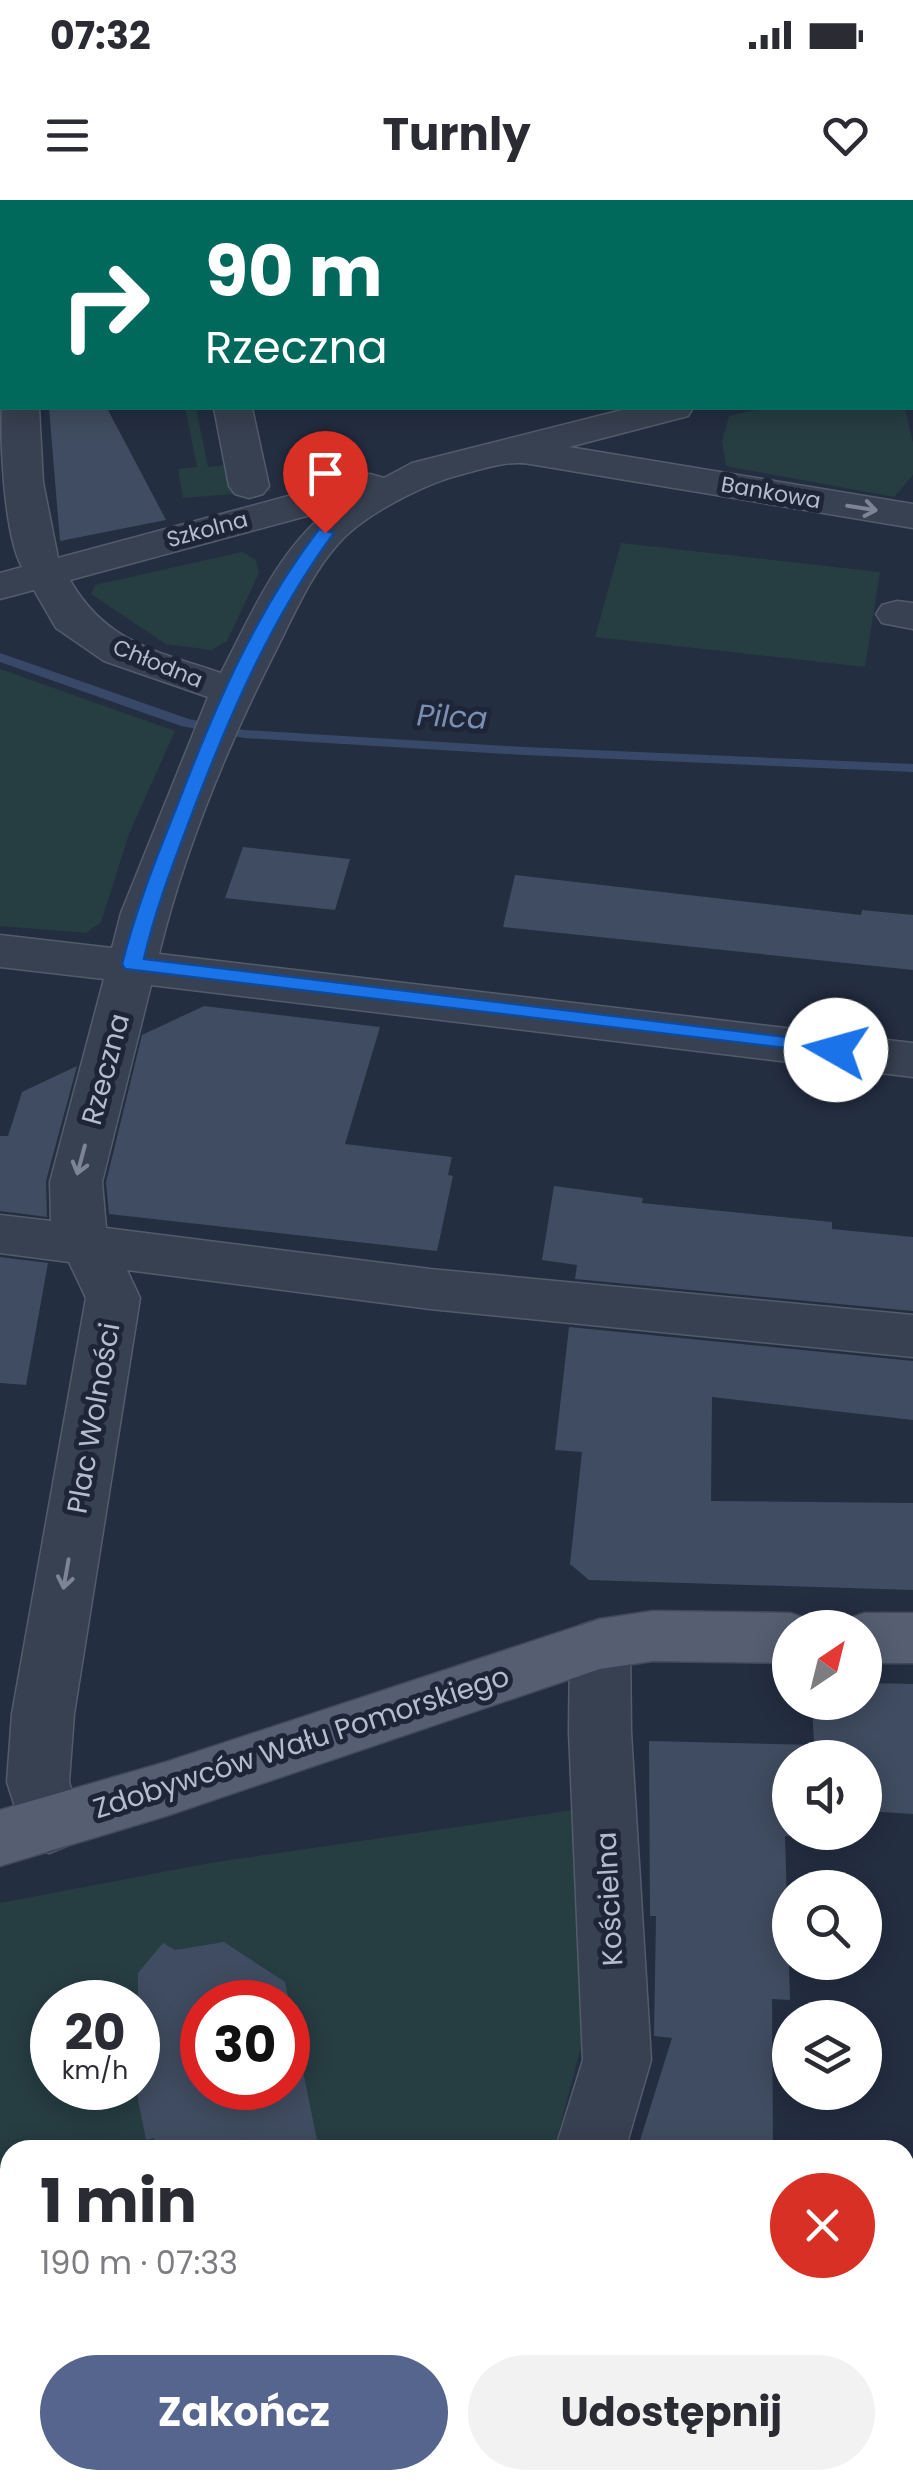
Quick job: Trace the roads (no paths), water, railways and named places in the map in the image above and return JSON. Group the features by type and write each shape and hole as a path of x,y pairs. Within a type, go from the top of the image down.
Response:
{"main road":[{"name":"Zdobywców Wału Pomorskiego","path":"24,1831 600,1644 653,1636 772,1638"},
{"path":"882,1638 913,1638"}],"street":[{"name":"Chłodna","path":"20,410 23,482 36,556 71,619 221,716"},
{"path":"233,410 249,486"},
{"path":"502,451 666,410"},
{"name":"Bankowa","path":"624,420 608,426 592,442 604,458 629,466"},
{"name":"Bankowa","path":"502,451 629,466 913,516"},
{"name":"Rzeczna","path":"84,1243 72,1207 76,1182 145,913 221,716 295,572 325,533 348,514 426,471 502,451"},
{"name":"Szkolna","path":"0,586 426,471"},
{"path":"0,951 913,1060"},
{"path":"0,1234 430,1289 913,1336"},
{"name":"Plac Wolności","path":"24,1831 38,1782 43,1714 113,1298 102,1267 84,1243"},
{"name":"Kościelna","path":"593,2140 617,2060 600,1732 600,1644"}],"waterway":[{"name":"Pilca","path":"0,657 186,723 244,734 913,768"}]}
